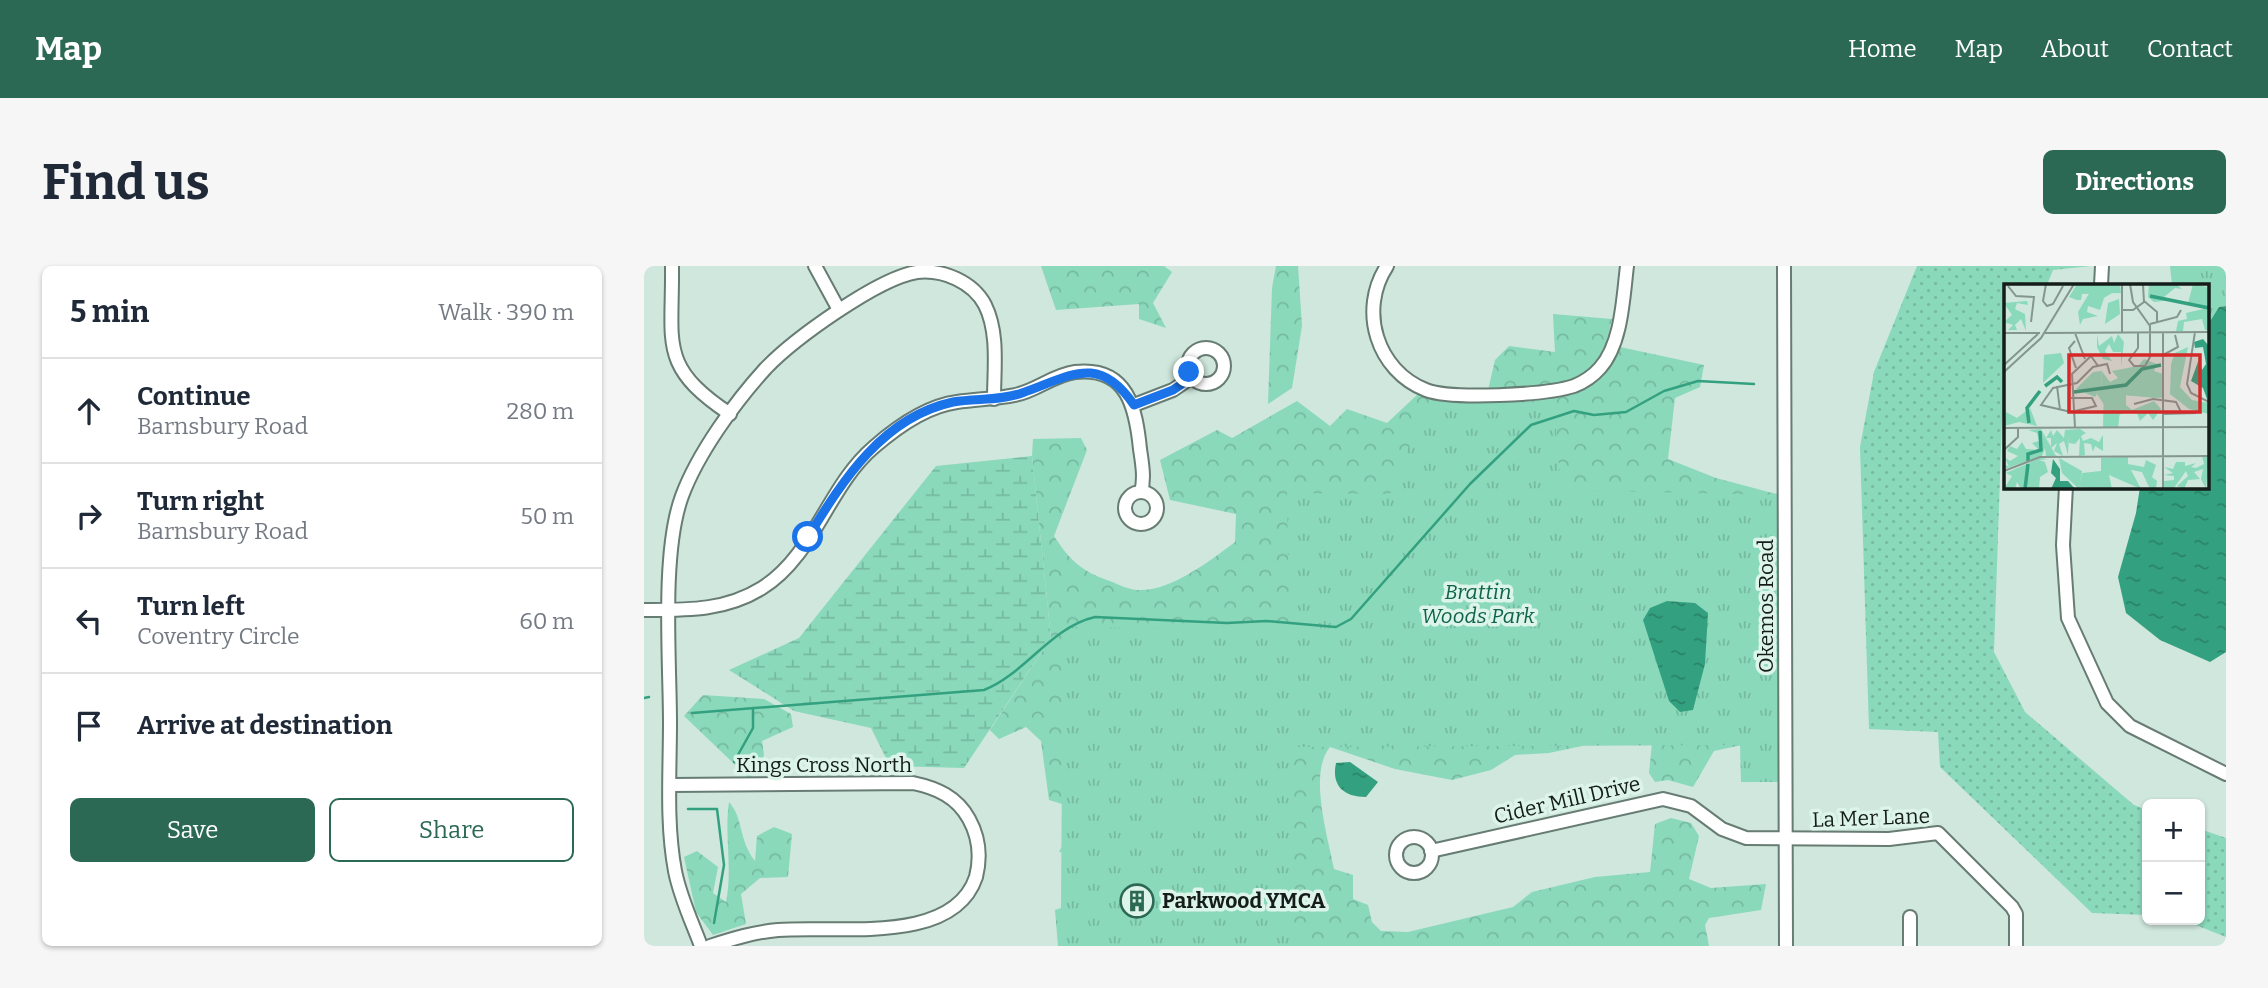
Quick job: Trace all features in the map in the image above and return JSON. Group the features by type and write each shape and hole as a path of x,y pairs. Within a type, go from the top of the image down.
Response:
{"street":[{"path":"672,266 672,332 676,361 684,377 700,394 730,414"},
{"path":"815,266 839,310"},
{"path":"1387,266 1374,298 1376,337 1385,356 1398,372 1424,389 1455,396 1564,388 1581,383 1600,369 1612,347 1628,266"},
{"name":"Okemos Road","path":"1784,266 1786,946"},
{"path":"2101,284 2102,266"},
{"path":"701,946 675,871 670,835 671,557 678,508 690,479 730,414 784,350 839,310 898,278 916,272 935,272 955,278 983,302 990,318 994,400"},
{"path":"644,610 701,610 723,606 765,586 794,559 840,484 872,449 912,419 932,408 955,402 994,400 1020,394 1059,376 1087,372 1101,374 1114,382 1134,405 1143,478 1141,492"},
{"path":"1134,405 1173,390 1192,377"},
{"path":"2066,488 2063,537 2068,618 2107,703 2130,726 2226,774"},
{"name":"Kings Cross North","path":"671,785 913,783 928,786 954,800 964,810 975,830 979,853 970,890 954,909 932,923 902,928 769,931 710,946"},
{"name":"Cider Mill Drive","path":"1431,851 1663,799 1691,806 1734,835 1786,839"},
{"name":"La Mer Lane","path":"1786,839 1889,839 1938,833 2012,907 2016,914 2016,946"},
{"path":"1910,917 1910,946"}],"green space":[{"path":"1041,266 1164,266 1172,272 1153,303 1166,328 1139,319 1139,304 1056,310"},
{"path":"1276,266 1298,266 1302,326 1292,388 1268,404 1272,288"},
{"path":"1917,266 2091,266 2053,270 2047,284 2004,284 2004,414 1994,652 2025,712 2134,805 2142,808 2142,915 2092,913 1940,767 1938,732 1869,729 1860,447 1874,372"},
{"path":"2170,266 2226,266 2226,306 2219,307 2208,324 2208,284 2172,284"},
{"path":"1553,314 1612,319 1606,344 1704,365 1700,387 1675,398 1668,459 1716,478 1780,495 1779,737 1714,751 1693,787 1668,780 1655,782 1649,773 1652,743 1606,741 1549,753 1515,755 1491,770 1452,780 1395,769 1330,747 1320,773 1320,789 1334,869 1353,875 1353,899 1368,905 1372,922 1381,931 1408,932 1513,907 1532,892 1595,877 1650,872 1655,824 1671,818 1691,823 1699,836 1689,879 1711,888 1766,884 1761,910 1709,918 1705,925 1709,946 1173,946 1086,855 1059,852 1071,829 1072,807 1049,800 1041,741 1026,727 999,739 990,730 1051,638 1032,456 1033,439 1081,438 1087,450 1054,536 1065,551 1082,568 1130,589 1163,586 1190,574 1235,542 1236,514 1170,500 1160,460 1217,430 1232,438 1297,401 1330,426 1347,409 1387,423 1418,394 1452,400 1486,399 1495,360 1509,346 1555,352"},
{"name":"Brattin Woods Park","path":"1554,405 1561,490 1780,495 1779,782 1741,782 1740,745 1291,747 1289,946 1058,946 1055,910 1061,908 1063,627 1289,630 1287,493 1390,494 1425,406"},
{"path":"1032,456 1051,638 964,768 890,766 871,728 794,711 729,670 799,638 936,466"},
{"path":"703,695 764,699 791,714 793,727 762,741 764,755 750,779 684,716"},
{"path":"1166,800 1199,817 1188,838 1155,820"},
{"path":"729,802 755,861 757,836 774,827 792,834 788,877 760,878 741,894 746,924 713,935 696,912 684,857 697,851 718,867 713,893 726,902 729,877"},
{"path":"2205,831 2226,838 2226,937 2196,925 2205,925"}],"water":[{"path":"2226,306 2226,652 2210,662 2160,640 2126,613 2118,577 2136,513 2140,488 2208,488 2208,324 2219,307"},
{"path":"1667,601 1695,603 1708,613 1705,664 1693,710 1680,712 1669,701 1643,620 1650,608"},
{"path":"1350,762 1378,782 1366,797 1351,795 1337,784 1336,763"}],"waterway":[{"path":"692,713 984,690 999,683 1065,630 1095,617 1227,623 1266,621 1336,627 1351,619 1470,484 1531,425 1574,411 1594,415 1626,412 1664,391 1698,381 1754,384"},
{"path":"644,698 649,697"},
{"path":"734,762 753,728 753,708"},
{"path":"688,809 717,809 724,865 714,923"}],"place":[{"name":"Parkwood YMCA","path":"1137,901"}],"route":[{"path":"808,537 840,484 855,466 892,433 932,408 955,402 994,400 1020,394 1059,376 1087,372 1101,374 1114,382 1126,392 1134,405 1184,384 1192,377 1189,372"}]}
